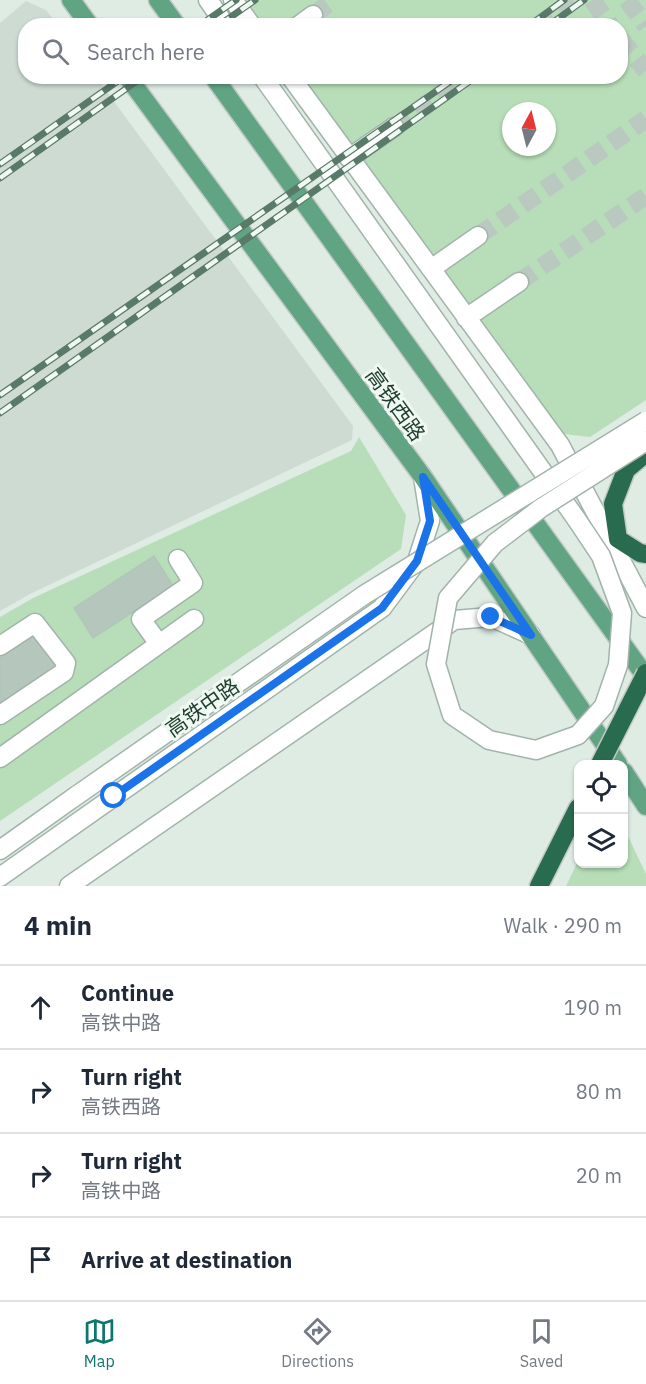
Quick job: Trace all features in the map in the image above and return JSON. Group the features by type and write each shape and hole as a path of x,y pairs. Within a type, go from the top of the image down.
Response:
{"highway":[{"path":"646,453 627,470 613,504 618,539 640,553 646,554"},
{"path":"603,760 646,675"},
{"path":"539,886 576,814"}],"main road":[{"path":"71,0 84,18"},
{"path":"158,0 171,18"},
{"name":"高铁西路","path":"134,84 423,477 615,760"},
{"name":"高铁西路","path":"219,84 646,675"},
{"path":"628,778 646,806"}],"street":[{"path":"208,0 220,18"},
{"path":"233,0 246,18"},
{"path":"268,84 560,496 577,520 600,556 622,613 618,665 604,706 579,735 536,750 489,740 452,715 436,664 448,598 495,543 541,508 560,496 646,441"},
{"path":"296,84 560,445 646,608"},
{"path":"350,158 394,127"},
{"path":"431,269 478,236"},
{"path":"466,318 519,282"},
{"name":"高铁中路","path":"0,850 364,595 646,421"},
{"name":"高铁中路","path":"0,877 382,608 417,561 430,521 423,477"},
{"path":"159,644 141,619 193,583 178,559"},
{"path":"69,886 454,620 491,617 531,635"},
{"path":"0,758 194,618"},
{"path":"0,646 34,623 66,663 64,672 0,716"},
{"path":"45,687 63,713"}],"shaded area":[{"path":"26,1 46,10 52,18 18,18 18,84 101,84 353,426 352,440 32,593 0,611 0,23"}],"green space":[{"path":"242,0 646,0 646,400 590,437 564,434 304,84 628,84 628,18 256,18"},
{"path":"359,437 406,515 401,549 0,821 0,617 33,598 351,451"},
{"path":"628,836 646,874 646,886 566,886 575,868 628,868"}],"building":[{"path":"154,556 173,586 93,638 74,608"},
{"path":"35,633 58,665 0,706 0,658"}],"tunnel":[{"path":"313,15 334,0"},
{"path":"548,18 573,0"},
{"path":"592,0 605,18"},
{"path":"627,0 646,26"},
{"path":"628,48 646,71"},
{"path":"394,127 454,84"},
{"path":"478,236 646,119"},
{"path":"519,282 646,196"}],"railway":[{"path":"210,18 236,0"},
{"path":"229,18 255,0"},
{"path":"540,18 564,0"},
{"path":"559,18 584,0"},
{"path":"0,164 114,84"},
{"path":"0,178 133,84"},
{"path":"0,395 447,84"},
{"path":"0,413 466,84"}],"route":[{"path":"114,796 382,608 417,561 430,521 423,477 531,635 491,617"}]}
